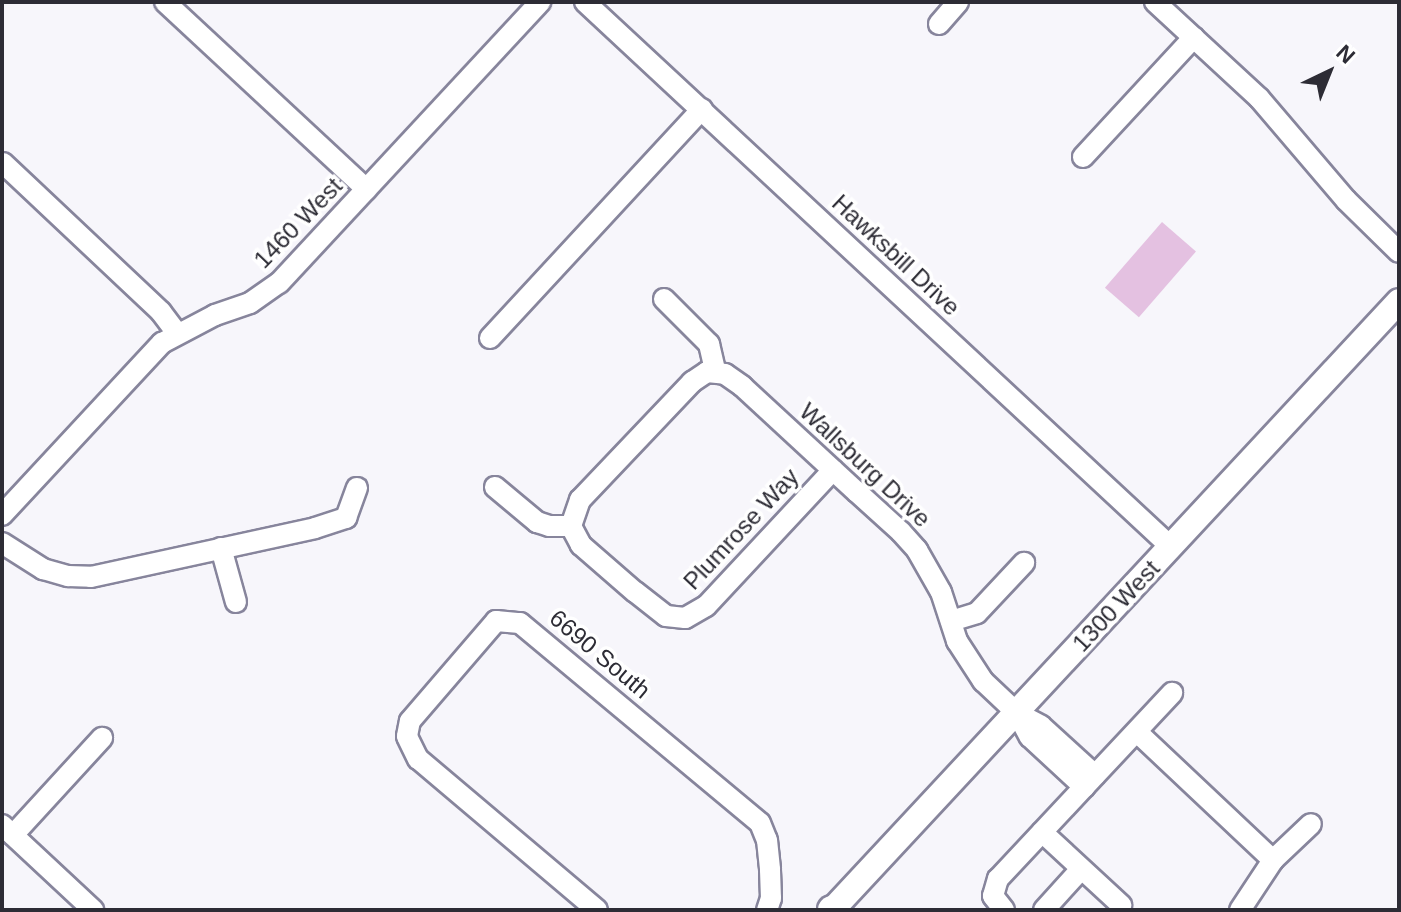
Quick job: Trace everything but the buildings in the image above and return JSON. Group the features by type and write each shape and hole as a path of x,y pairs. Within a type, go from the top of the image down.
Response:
{"street":[{"path":"165,2 366,189"},
{"name":"1460 West","path":"2,515 149,355 177,333 266,293 540,2"},
{"name":"Hawksbill Drive","path":"585,2 1170,546"},
{"path":"939,24 958,2"},
{"path":"1155,2 1289,129 1346,200 1399,252"},
{"path":"1083,157 1194,37"},
{"path":"490,338 702,109"},
{"path":"3,163 161,312 177,333"},
{"path":"495,487 537,522 549,526 571,526 580,500 692,382 707,372 715,371 709,344 664,299"},
{"name":"1300 West","path":"834,909 1399,301"},
{"name":"Wallsburg Drive","path":"715,371 742,386 917,550 931,569 967,660 983,681 1017,713 1041,726 1089,781"},
{"name":"Plumrose Way","path":"571,526 581,545 635,592 666,616 685,618 706,606 833,470"},
{"path":"2,543 43,569 68,576 91,577 346,518 357,488"},
{"path":"221,548 236,602"},
{"path":"951,621 977,613 1024,563"},
{"name":"6690 South","path":"597,910 418,759 407,736 410,721 496,621 520,623 760,823 767,840 770,870 771,898 767,910"},
{"path":"1004,910 993,896 995,884 1172,693"},
{"path":"1137,732 1273,860"},
{"path":"93,910 7,830 102,738"},
{"path":"1240,910 1273,860 1311,824"},
{"path":"1042,832 1121,905"},
{"path":"1044,910 1081,869"}],"shaded area":[{"path":"1162,222 1196,252 1139,317 1105,288"}]}
